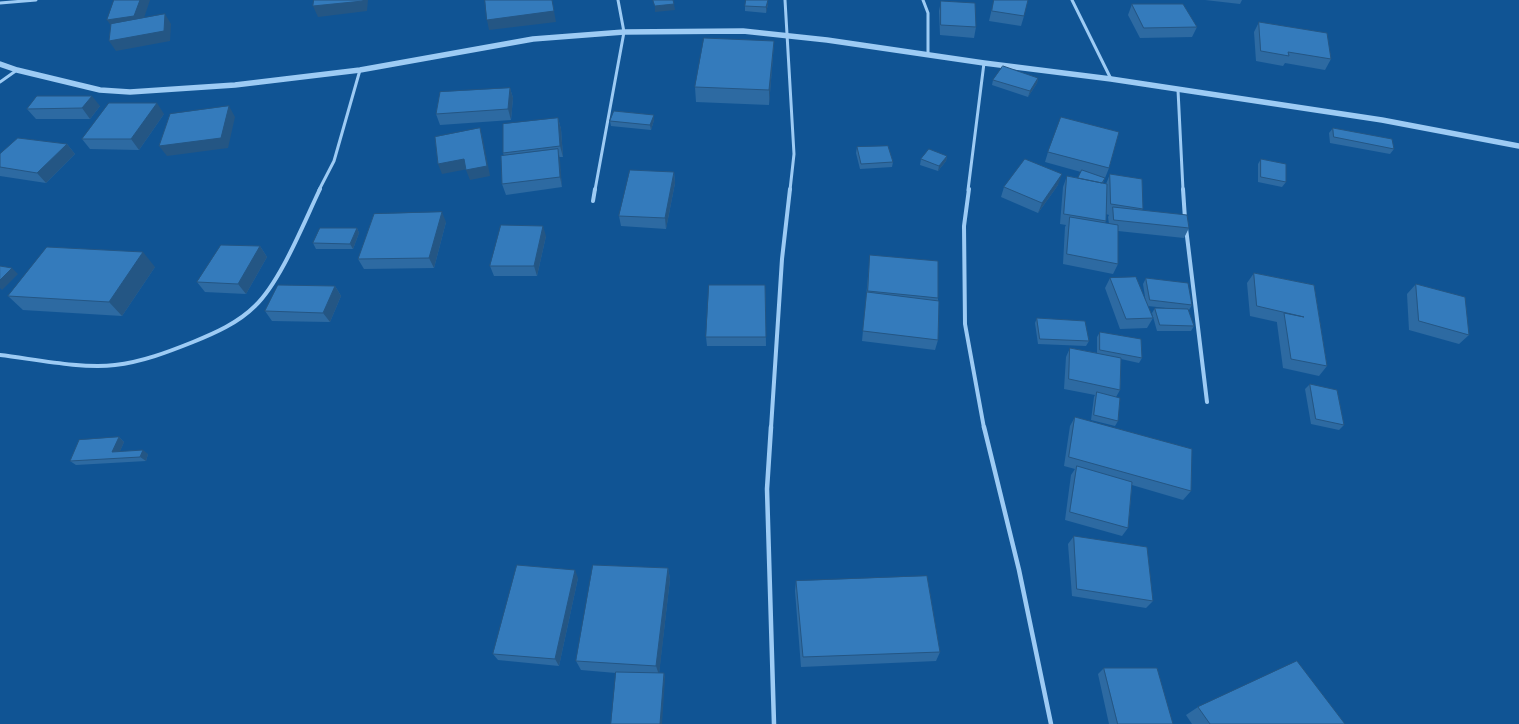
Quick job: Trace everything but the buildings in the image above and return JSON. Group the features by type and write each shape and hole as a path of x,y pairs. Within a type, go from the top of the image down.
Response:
{"street":[{"path":"0,3 36,0"},
{"path":"593,201 624,32 618,0"},
{"path":"774,724 767,489 782,259 794,154 785,0"},
{"path":"923,0 928,13 928,55"},
{"path":"1072,0 1111,78"},
{"path":"0,64 17,70 100,90 130,92 235,85 360,70 500,44 624,32 743,31 984,63 1111,78 1178,90 1382,120 1519,146"},
{"path":"984,63 964,226 965,324 986,439 1019,570 1051,724"},
{"path":"0,82 17,70"},
{"path":"0,355 71,364 114,365 159,355 212,334 236,321 256,305 278,274 334,161 360,70"},
{"path":"1178,90 1186,226 1207,402"}]}
